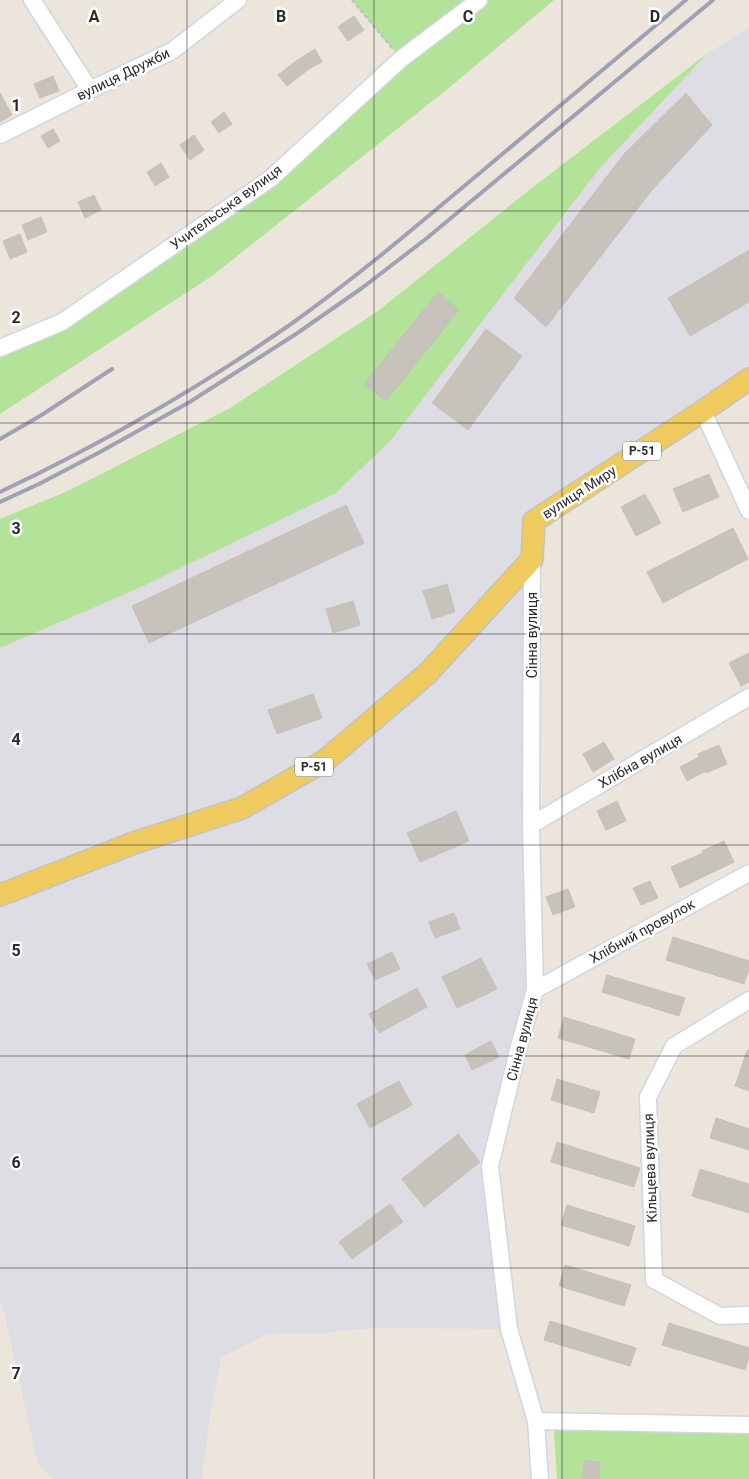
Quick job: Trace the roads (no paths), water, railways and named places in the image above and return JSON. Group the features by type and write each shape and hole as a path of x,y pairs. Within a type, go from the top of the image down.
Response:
{"main road":[{"name":"вулиця Миру","path":"532,559 534,521 749,379"},
{"name":"Р-51","path":"0,895 134,844 242,808 326,760 428,673 532,559"}],"street":[{"path":"32,0 90,90"},
{"name":"вулиця Дружби","path":"0,135 172,52 238,0"},
{"name":"Учительська вулиця","path":"0,348 62,322 270,179 401,59 479,0"},
{"path":"703,411 749,511"},
{"name":"Сінна вулиця","path":"532,559 531,825 535,990 519,1046 490,1166 510,1330 536,1420 540,1479"},
{"name":"Хлібна вулиця","path":"531,825 749,697"},
{"name":"Хлібний провулок","path":"535,990 749,873"},
{"name":"Кільцева вулиця","path":"749,1000 674,1046 648,1097 654,1280 720,1316 749,1314"},
{"path":"536,1420 749,1426"}],"railway":[{"path":"0,492 38,474 149,414 185,393 291,324 388,250 686,0"},
{"path":"0,502 100,452 188,403 296,334 362,288 427,238 713,0"},
{"path":"0,439 40,416 112,369"}]}
